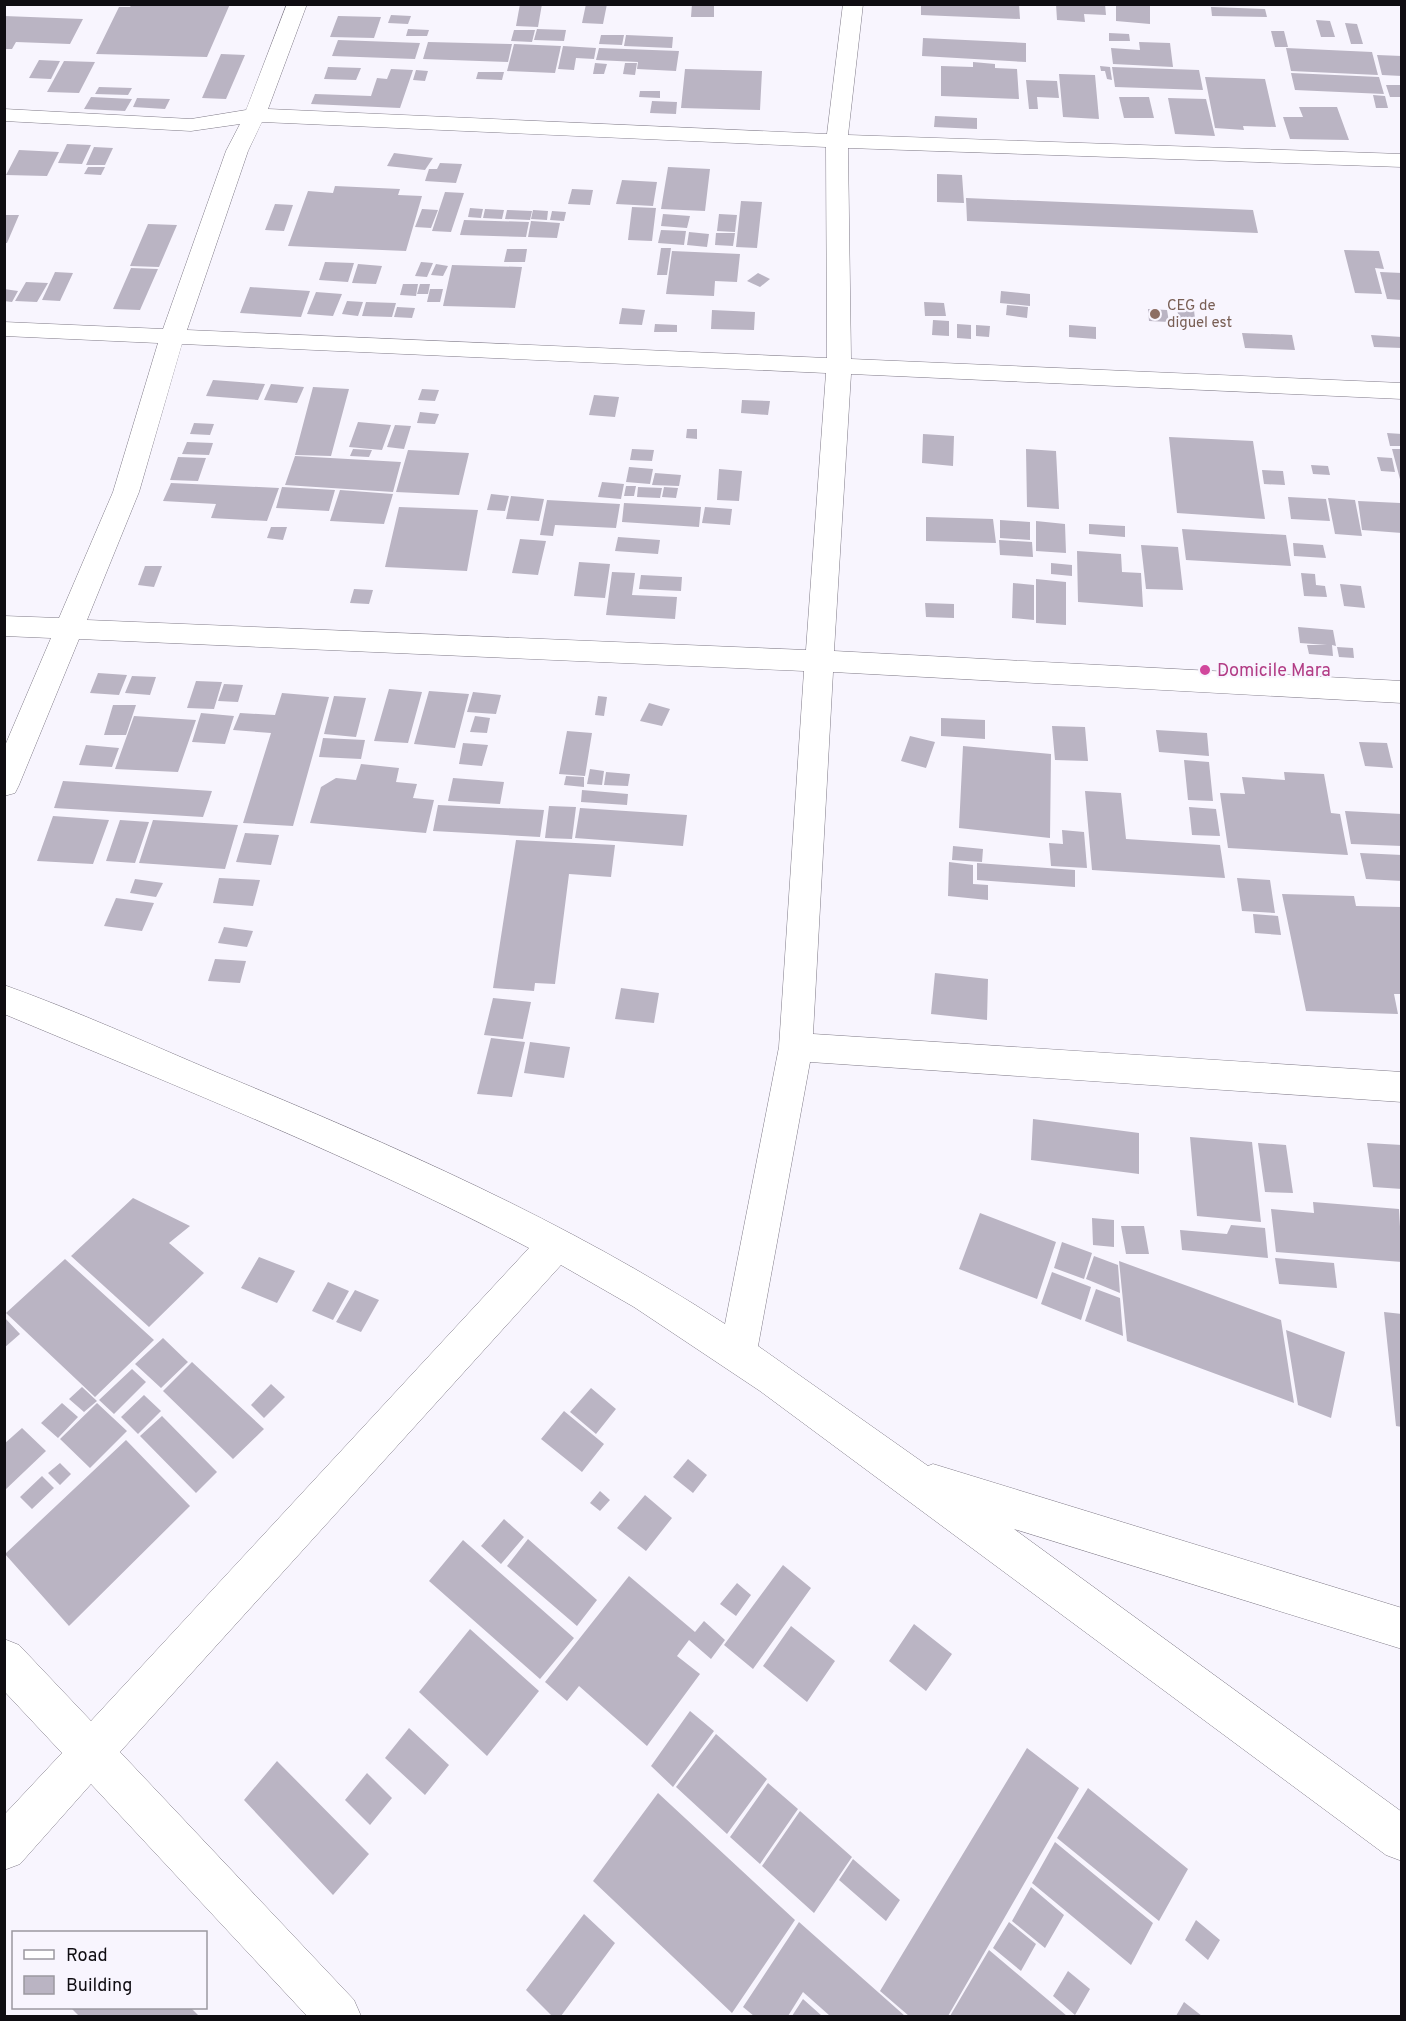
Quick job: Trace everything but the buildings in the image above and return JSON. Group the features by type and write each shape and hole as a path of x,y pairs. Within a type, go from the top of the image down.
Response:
{"street":[{"path":"4,784 126,492 172,337 237,151 255,115 297,4"},
{"path":"738,1354 796,1047 839,367 837,141 853,4"},
{"path":"4,115 191,125 255,115 837,141 1401,161"},
{"path":"4,329 1401,391"},
{"path":"4,626 68,631 819,661 1401,692"},
{"path":"4,999 410,1171 483,1205 647,1296 738,1354 910,1476 1401,1839"},
{"path":"796,1047 1401,1087"},
{"path":"4,1848 556,1244"},
{"path":"910,1476 1401,1629"},
{"path":"4,1659 338,2016"}],"place":[{"name":"CEG de diguel est","path":"1155,314"},
{"name":"Domicile Mara","path":"1205,670"}]}
